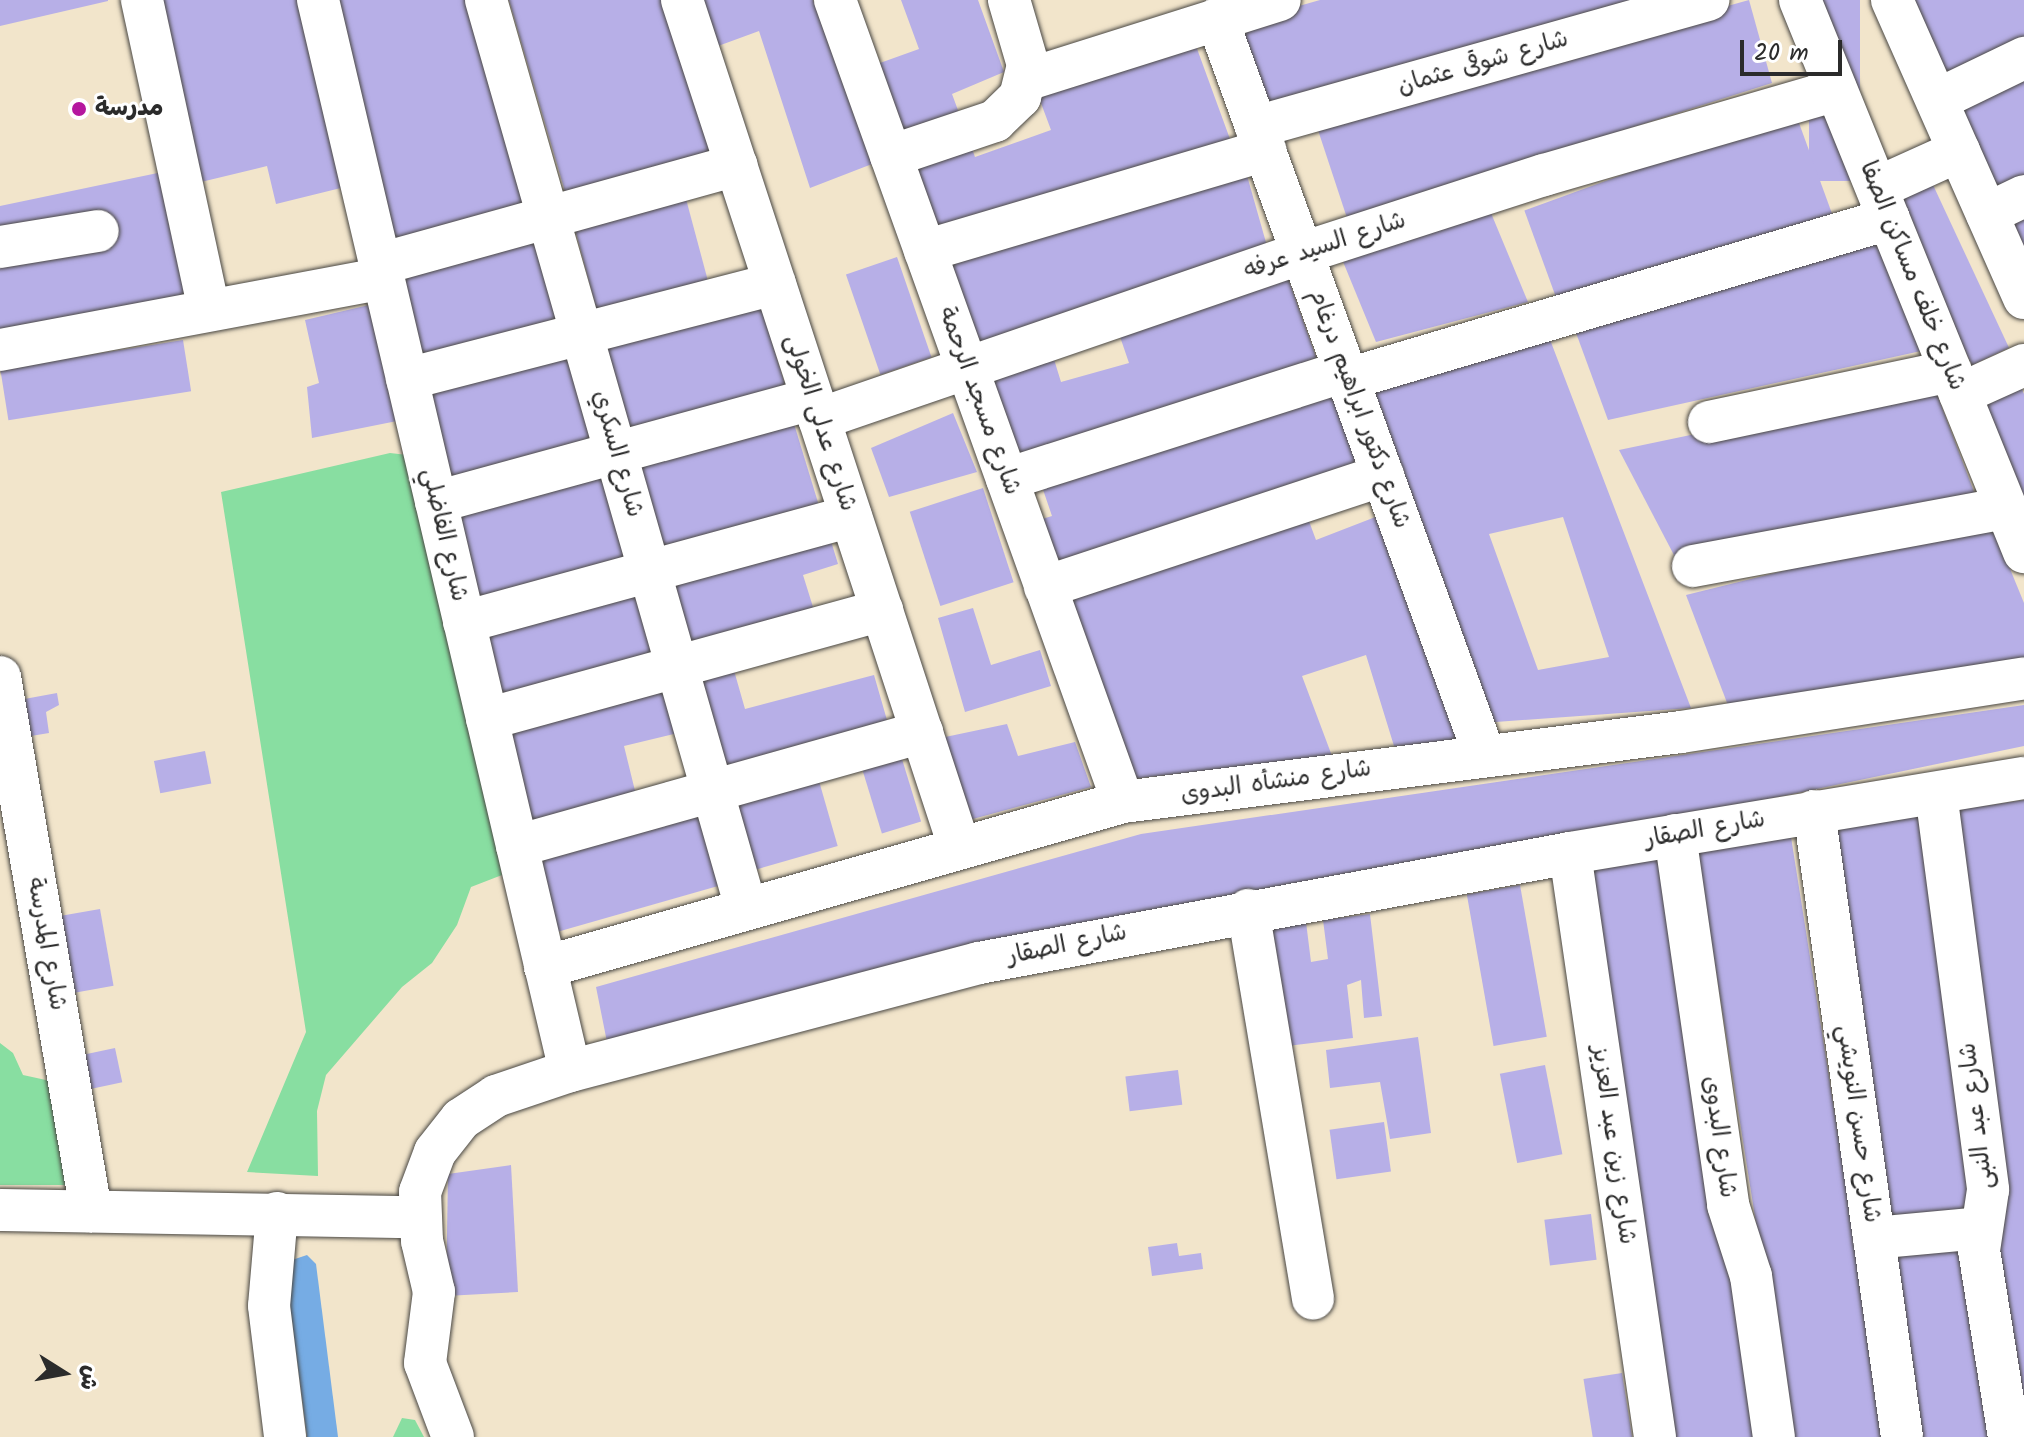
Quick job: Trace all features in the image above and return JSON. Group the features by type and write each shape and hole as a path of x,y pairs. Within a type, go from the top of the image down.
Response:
{"street":[{"path":"142,0 209,310"},
{"name":"شارع الفاضلي","path":"318,0 570,1071"},
{"name":"شارع السكري","path":"486,0 746,908"},
{"name":"شارع عدلى الخولى","path":"682,0 959,846"},
{"name":"شارع مسجد الرحمة","path":"835,0 1123,802"},
{"path":"891,156 995,121 1020,97 1026,80 1026,48 1009,0"},
{"path":"1026,80 1209,13 1280,0"},
{"name":"شارع شوقى عثمان","path":"925,251 1261,138 1709,0"},
{"name":"شارع خلف مساكن الصفا","path":"1800,0 2024,552"},
{"path":"1892,0 2024,298"},
{"name":"شارع دكتور ابراهيم درغام","path":"1209,13 1261,138 1484,754"},
{"path":"1937,100 2024,58"},
{"name":"شارع السيد عرفه","path":"436,502 617,454 816,409 967,368 1302,253 1544,175 1836,90"},
{"path":"1007,479 1346,375 1883,203 1959,151"},
{"path":"0,350 209,310 382,271 549,216 736,165"},
{"path":"1987,214 2024,196"},
{"path":"0,247 98,231"},
{"path":"407,379 775,284"},
{"path":"1709,422 1956,383 2024,365"},
{"path":"1045,587 1383,475"},
{"path":"1693,566 2006,508"},
{"path":"464,622 851,516"},
{"path":"487,719 882,610"},
{"name":"شارع المدرسة","path":"0,677 91,1211"},
{"name":"شارع منشأه البدوى","path":"545,967 959,846 1123,802 1711,727 2024,678"},
{"path":"517,846 922,732"},
{"name":"شارع الصقار","path":"453,1437 425,1363 434,1292 419,1217 420,1192 435,1152 461,1119 496,1096 570,1071 979,963 1248,910 1814,811 2024,778"},
{"name":"شارع عبد النبى","path":"1936,793 1988,1190 1979,1250 2009,1437"},
{"name":"شارع حسن النويشي","path":"1814,811 1902,1437"},
{"name":"شارع البدوى","path":"1675,835 1728,1205 1751,1276 1774,1437"},
{"name":"شارع زين عبد العزيز","path":"1570,853 1655,1437"},
{"path":"1248,910 1313,1299"},
{"path":"0,1210 419,1217"},
{"path":"277,1213 269,1306 285,1437"},
{"path":"1874,1238 1981,1228"}],"green space":[{"path":"390,453 416,456 502,875 471,887 457,925 432,963 402,987 326,1075 317,1111 318,1176 247,1172 306,1032 221,492"},
{"path":"0,1043 13,1053 23,1075 55,1082 72,1185 0,1185"},
{"path":"402,1418 415,1420 424,1437 393,1437"}],"water":[{"path":"307,1255 316,1264 338,1437 307,1437 287,1282 292,1260"}],"building":[{"path":"0,0 108,0 108,1 0,26"},
{"path":"157,0 308,0 353,185 276,204 267,166 201,182"},
{"path":"332,0 482,0 540,202 394,247"},
{"path":"509,0 663,0 715,150 566,195"},
{"path":"682,0 813,0 872,164 810,188 759,31 699,53"},
{"path":"901,0 978,0 1004,72 952,94 962,121 893,141 866,68 919,49"},
{"path":"1320,0 1657,0 1256,106 1229,26"},
{"path":"1749,0 1772,83 1347,218 1315,121"},
{"path":"1809,0 1860,0 1860,181 1809,181"},
{"path":"1910,0 2024,0 2024,56 1953,92"},
{"path":"1192,35 1234,150 930,241 901,162 970,143 975,157 1051,130 1035,87"},
{"path":"2024,74 2024,190 2004,199 1956,108"},
{"path":"1795,112 1834,220 1564,319 1524,211"},
{"path":"1244,165 1267,246 967,351 935,253"},
{"path":"172,170 198,298 0,337 0,206"},
{"path":"1927,172 2009,348 1972,365 1890,189"},
{"path":"682,184 709,285 598,315 571,214"},
{"path":"1486,201 1528,302 1376,342 1337,247"},
{"path":"2024,213 2024,259 2008,221"},
{"path":"546,225 573,320 424,363 397,268"},
{"path":"1873,234 1921,351 1608,420 1572,322"},
{"path":"897,257 932,357 880,375 846,275"},
{"path":"1284,267 1321,371 1009,467 975,370 1049,343 1061,382 1129,363 1115,322"},
{"path":"757,293 789,398 632,446 600,341"},
{"path":"386,301 407,419 312,438 307,387 319,383 305,320"},
{"path":"1549,337 1691,708 1482,723 1353,388","holes":["1563,517 1609,657 1538,670 1489,534"]},
{"path":"581,338 611,436 451,485 421,387"},
{"path":"183,340 191,391 8,420 0,369"},
{"path":"2016,376 2024,394 2024,502 1976,393"},
{"path":"1327,384 1360,469 1047,571 1029,523 1052,516 1037,472"},
{"path":"1933,384 1976,497 1675,557 1619,450"},
{"path":"953,413 977,472 889,497 871,448"},
{"path":"791,414 820,509 664,556 635,462"},
{"path":"610,467 636,556 471,604 446,514"},
{"path":"983,488 1014,582 940,606 910,512"},
{"path":"1303,505 1316,540 1378,516 1463,744 1394,746 1366,655 1302,676 1332,756 1123,780 1055,590"},
{"path":"1990,520 2024,603 2024,669 1729,708 1686,595"},
{"path":"827,528 838,564 803,575 818,623 691,661 666,577"},
{"path":"641,585 664,665 495,713 472,634"},
{"path":"973,608 991,665 1040,650 1051,686 965,712 938,618"},
{"path":"733,667 745,709 874,675 891,734 726,780 697,677"},
{"path":"667,686 678,733 624,746 638,803 516,833 491,729"},
{"path":"57,693 59,705 46,712 49,733 25,737 19,700"},
{"path":"2024,705 2024,746 1299,896 608,1047 596,987 1141,834"},
{"path":"1007,724 1018,756 1075,742 1091,787 958,823 931,740"},
{"path":"898,746 921,822 882,834 859,758"},
{"path":"205,751 211,783 160,793 154,761"},
{"path":"817,774 838,846 751,871 730,799"},
{"path":"2024,800 2024,1437 1942,812"},
{"path":"710,805 732,882 555,933 533,856"},
{"path":"1921,816 1970,1216 1877,1227 1828,827"},
{"path":"1791,837 1886,1437 1790,1437 1697,852"},
{"path":"1665,856 1757,1437 1674,1437 1584,869"},
{"path":"1520,885 1547,1037 1494,1046 1467,894"},
{"path":"100,909 114,986 66,994 53,917"},
{"path":"1370,914 1382,1016 1364,1018 1361,980 1347,985 1353,1038 1279,1047 1265,927 1306,922 1311,962 1328,959 1323,920"},
{"path":"1418,1037 1431,1133 1390,1139 1380,1082 1330,1088 1326,1050"},
{"path":"115,1048 122,1082 81,1091 74,1057"},
{"path":"1545,1065 1562,1154 1517,1163 1500,1074"},
{"path":"1178,1070 1182,1105 1130,1111 1125,1076"},
{"path":"1384,1122 1391,1172 1336,1179 1330,1130"},
{"path":"511,1165 518,1292 446,1296 448,1174"},
{"path":"1591,1214 1597,1260 1550,1265 1544,1220"},
{"path":"1973,1240 1997,1437 1909,1437 1886,1251"},
{"path":"1177,1243 1179,1256 1201,1253 1203,1269 1152,1276 1148,1247"},
{"path":"1622,1373 1632,1437 1593,1437 1583,1379"}],"place":[{"name":"مدرسة","path":"79,109"}]}
